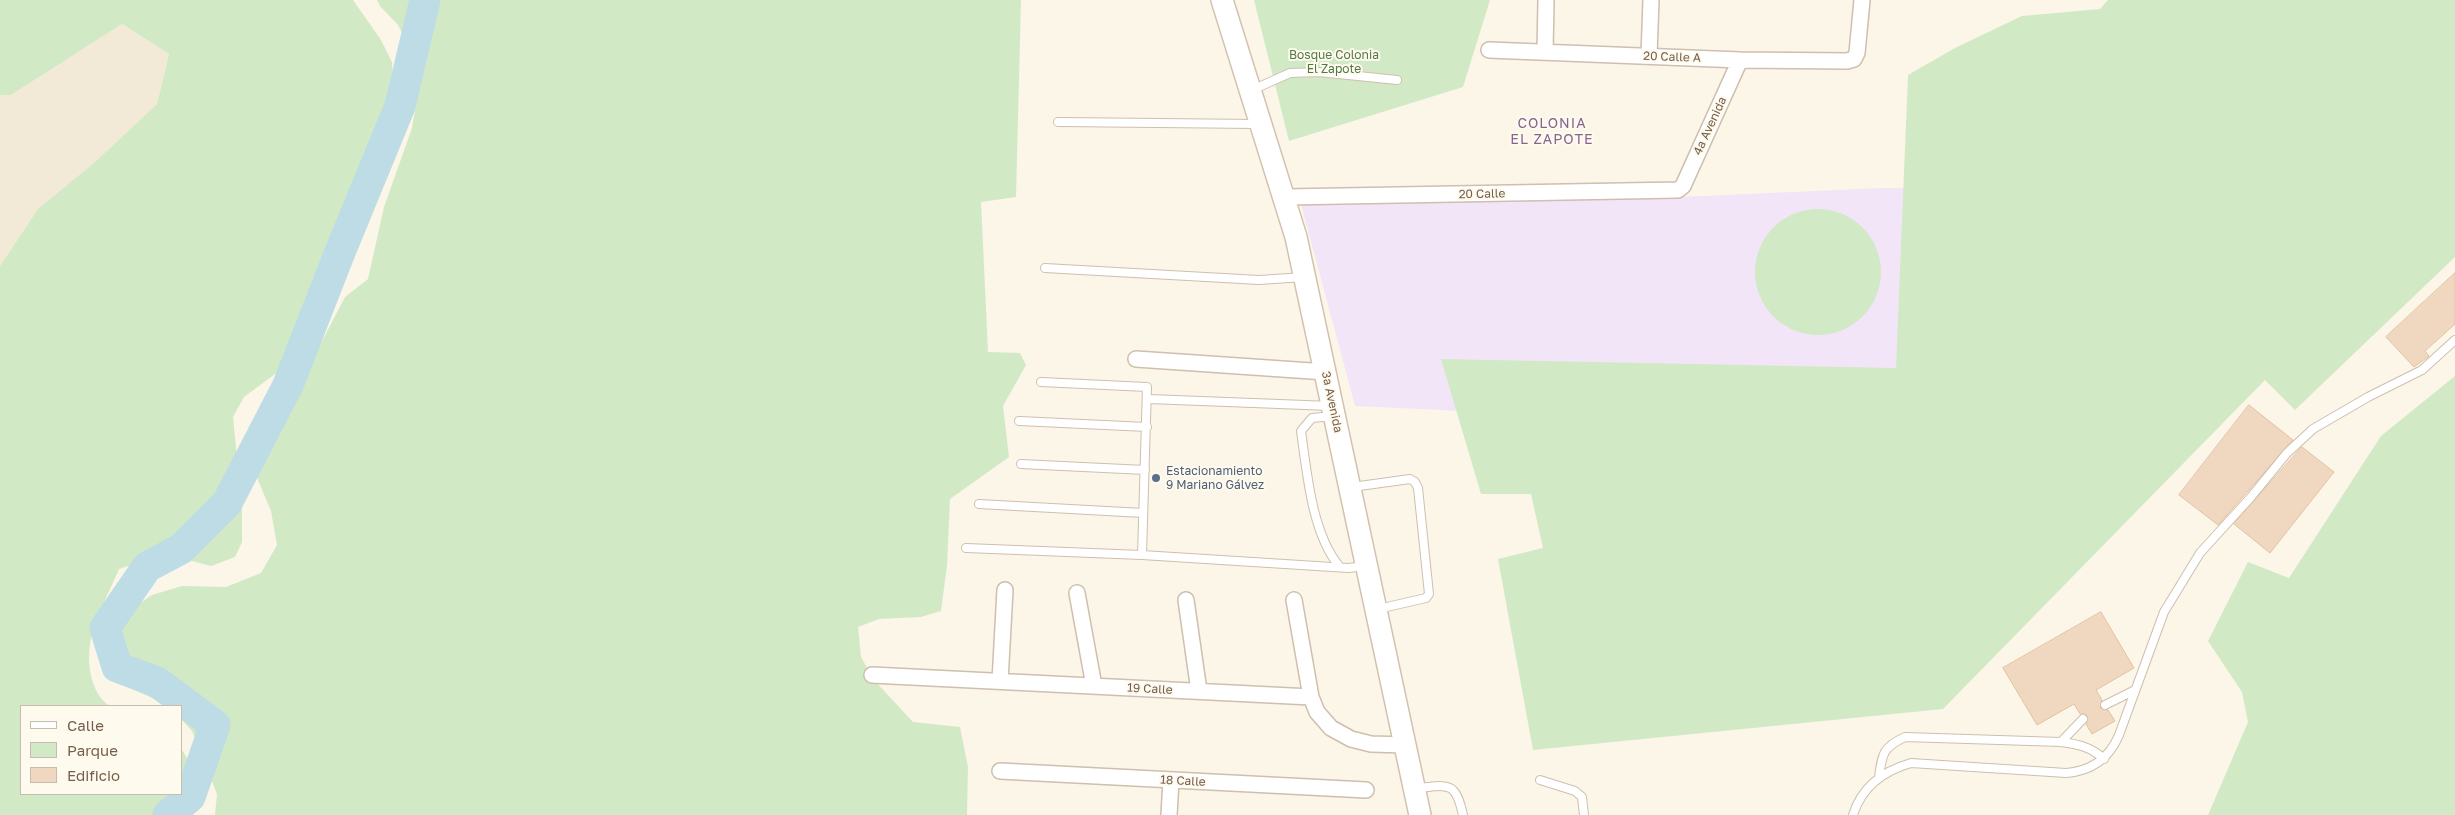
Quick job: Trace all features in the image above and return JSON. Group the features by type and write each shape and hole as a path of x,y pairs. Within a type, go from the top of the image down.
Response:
{"street":[{"name":"3a Avenida","path":"1222,0 1260,124 1286,198 1306,277 1421,814"},
{"path":"1545,52 1546,0"},
{"path":"1649,56 1651,0"},
{"name":"20 Calle A","path":"1489,50 1740,60 1854,59 1862,0"},
{"name":"4a Avenida","path":"1678,190 1683,186 1740,60"},
{"name":"20 Calle","path":"1286,198 1678,190"},
{"path":"1136,359 1326,372"},
{"path":"1000,681 1005,590"},
{"path":"1077,593 1094,686"},
{"path":"1186,600 1199,691"},
{"path":"1294,600 1311,697 1322,719 1344,736 1371,744 1406,745"},
{"name":"19 Calle","path":"872,675 1311,697"},
{"name":"18 Calle","path":"1000,771 1366,790"},
{"path":"1169,815 1171,780"}],"lane":[{"path":"1250,91 1290,73 1319,72 1397,80"},
{"path":"1058,122 1260,124"},
{"path":"1045,268 1258,280 1306,277"},
{"path":"1853,815 1861,797 1879,777 1898,767 1924,763 2076,772 2104,759 2115,744 2164,612 2187,571 2200,553 2245,504 2287,453 2313,428 2368,397 2422,370 2455,340"},
{"path":"1041,382 1145,386 1148,389 1142,555"},
{"path":"1148,399 1334,411"},
{"path":"1334,411 1312,418 1301,431 1308,477 1318,521 1328,554 1340,567"},
{"path":"1019,421 1147,427"},
{"path":"1021,464 1145,470"},
{"path":"1350,487 1410,479 1416,482 1418,488 1429,594 1426,598 1376,609"},
{"path":"979,504 1143,513"},
{"path":"966,548 1142,555 1340,567 1367,566"},
{"path":"2105,705 2134,690"},
{"path":"2061,742 2083,719"},
{"path":"1879,777 1882,756 1890,744 1905,737 2061,742 2078,744 2095,751 2104,759"},
{"path":"1540,780 1575,791 1582,797 1584,815"},
{"path":"1415,788 1445,786 1453,788 1459,794 1464,815"}],"shaded area":[{"path":"122,24 169,54 157,104 95,162 38,209 0,266 0,95 11,95"},
{"path":"1882,188 2080,191 2022,459 1777,426 1355,406 1298,193 1439,196 1680,197"}],"green space":[{"path":"0,0 353,0 381,40 392,62 394,94 391,128 364,216 339,281 290,363 244,397 233,417 242,510 242,542 235,557 211,566 184,559 153,558 119,569 96,622 91,639 89,657 94,685 103,701 109,705 20,705 20,795 182,795 182,750 186,756 194,782 193,800 191,808 186,815 0,815 0,266 38,209 95,162 157,104 169,54 122,24 11,95 0,95"},
{"path":"377,0 1021,0 1016,197 981,202 988,352 1020,353 1026,365 1003,406 1009,457 950,499 947,566 941,611 921,617 879,619 858,627 861,657 874,680 913,722 960,727 968,767 967,815 215,815 217,794 192,731 182,720 182,705 168,705 132,689 111,659 120,617 152,595 182,586 226,587 261,573 277,545 271,511 255,473 247,437 255,415 284,399 308,368 345,297 368,279 384,207 412,128 417,97 412,53 398,25 380,6"},
{"name":"Bosque Colonia El Zapote","path":"1254,0 1490,0 1463,87 1289,141"},
{"path":"2108,0 2455,0 2455,257 2295,410 2265,380 1943,709 1533,750 1498,559 1543,548 1531,494 1481,494 1441,359 1896,368 1908,75 1955,48 2022,16 2100,9"},
{"path":"1818,209 1842,214 1862,228 1876,248 1881,272 1876,296 1862,316 1842,330 1818,335 1794,330 1774,316 1760,296 1755,272 1760,248 1774,228 1794,214"},
{"path":"2455,376 2455,815 2208,815 2248,722 2242,692 2208,641 2248,562 2289,578 2381,436"}],"building":[{"path":"2455,273 2455,324 2425,351 2429,356 2414,367 2386,337"},
{"path":"2249,405 2293,440 2218,525 2179,495"},
{"path":"2302,447 2334,472 2270,553 2234,524"},
{"path":"2101,612 2134,668 2096,690 2102,700 2100,708 2108,710 2115,721 2092,734 2086,724 2088,717 2085,714 2080,714 2074,704 2037,725 2003,668"}],"waterway":[{"path":"168,815 190,797 215,725 157,682 117,667 105,628 147,567 181,549 227,503 288,385 400,106 425,0"}],"place":[{"name":"Estacionamiento 9 Mariano Gálvez","path":"1156,478"}],"district":[{"name":"COLONIA EL ZAPOTE","path":"1552,132"}]}
